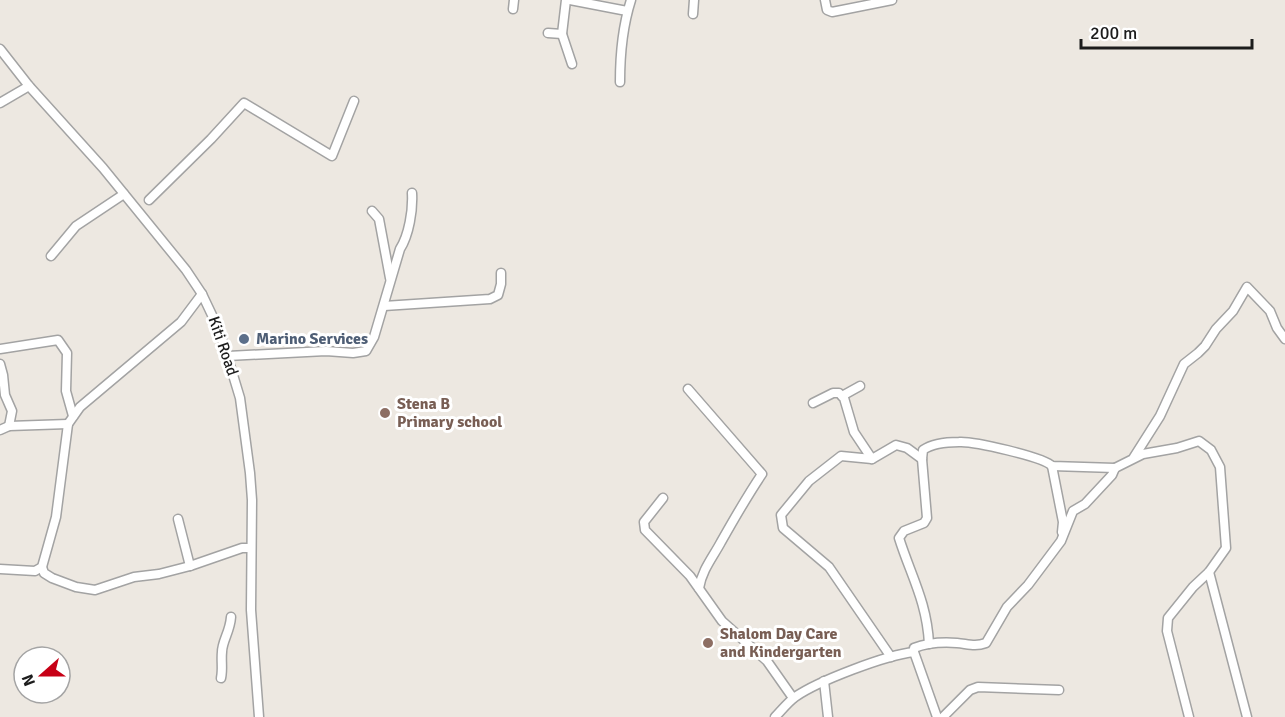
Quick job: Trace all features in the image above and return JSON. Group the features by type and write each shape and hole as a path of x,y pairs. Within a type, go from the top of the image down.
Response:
{"street":[{"path":"572,64 562,34 568,0 627,11"},
{"path":"620,82 627,11 631,0"},
{"path":"693,14 694,0"},
{"path":"825,0 827,10 832,12 892,0"},
{"path":"548,33 562,34"},
{"name":"Kiti Road","path":"0,49 186,270 202,294 220,332 240,398 247,443 252,500 251,610 260,717"},
{"path":"0,103 29,86"},
{"path":"149,200 212,139 244,103 332,156 354,101"},
{"path":"228,356 366,351 384,306 400,249 406,238 412,193"},
{"path":"51,255 76,226 124,194"},
{"path":"372,211 379,219 391,281"},
{"path":"384,306 490,299 498,295 501,273"},
{"path":"1134,458 1161,416 1184,363 1198,354 1205,346 1216,329 1233,311 1247,287 1270,311 1277,328 1285,339"},
{"path":"0,430 9,426 70,420 80,407 181,322 202,294"},
{"path":"0,349 58,340 67,353 66,391 70,420 56,517 42,567 44,573 76,587 95,590 134,577 159,574 242,548 251,548"},
{"path":"0,364 5,395 12,411 9,426"},
{"path":"842,396 860,386"},
{"path":"688,388 762,474 745,498 707,564 701,576 699,588"},
{"path":"813,403 833,393 839,393 854,432 872,459"},
{"path":"929,644 928,620 918,586 898,537 904,531 921,525 926,520 923,450 938,444 960,442 1030,457 1052,466 1115,468 1134,458 1196,441 1206,446 1216,456 1220,467 1226,548 1209,572 1193,586 1167,622 1167,631 1189,717"},
{"path":"891,657 829,567 783,528 781,515 808,481 834,459 848,456 872,459 896,445 907,448 922,459"},
{"path":"1052,466 1063,522 1061,541"},
{"path":"937,717 914,652 915,647 929,644 986,643 1007,607 1028,585 1061,541 1073,511 1085,504 1112,476 1115,468"},
{"path":"663,498 644,522 645,530 699,588 722,621 767,661 793,698"},
{"path":"178,519 190,566"},
{"path":"0,569 34,572 42,567"},
{"path":"1209,572 1247,717"},
{"path":"221,678 222,649 231,629 231,617"},
{"path":"775,717 793,698 824,681 891,657 914,652"},
{"path":"824,681 828,717"},
{"path":"942,717 970,690 978,687 1059,690"}],"place":[{"name":"Marino Services","path":"244,339"},
{"name":"Stena B Primary school","path":"385,413"},
{"name":"Shalom Day Care and Kindergarten","path":"708,643"}]}
